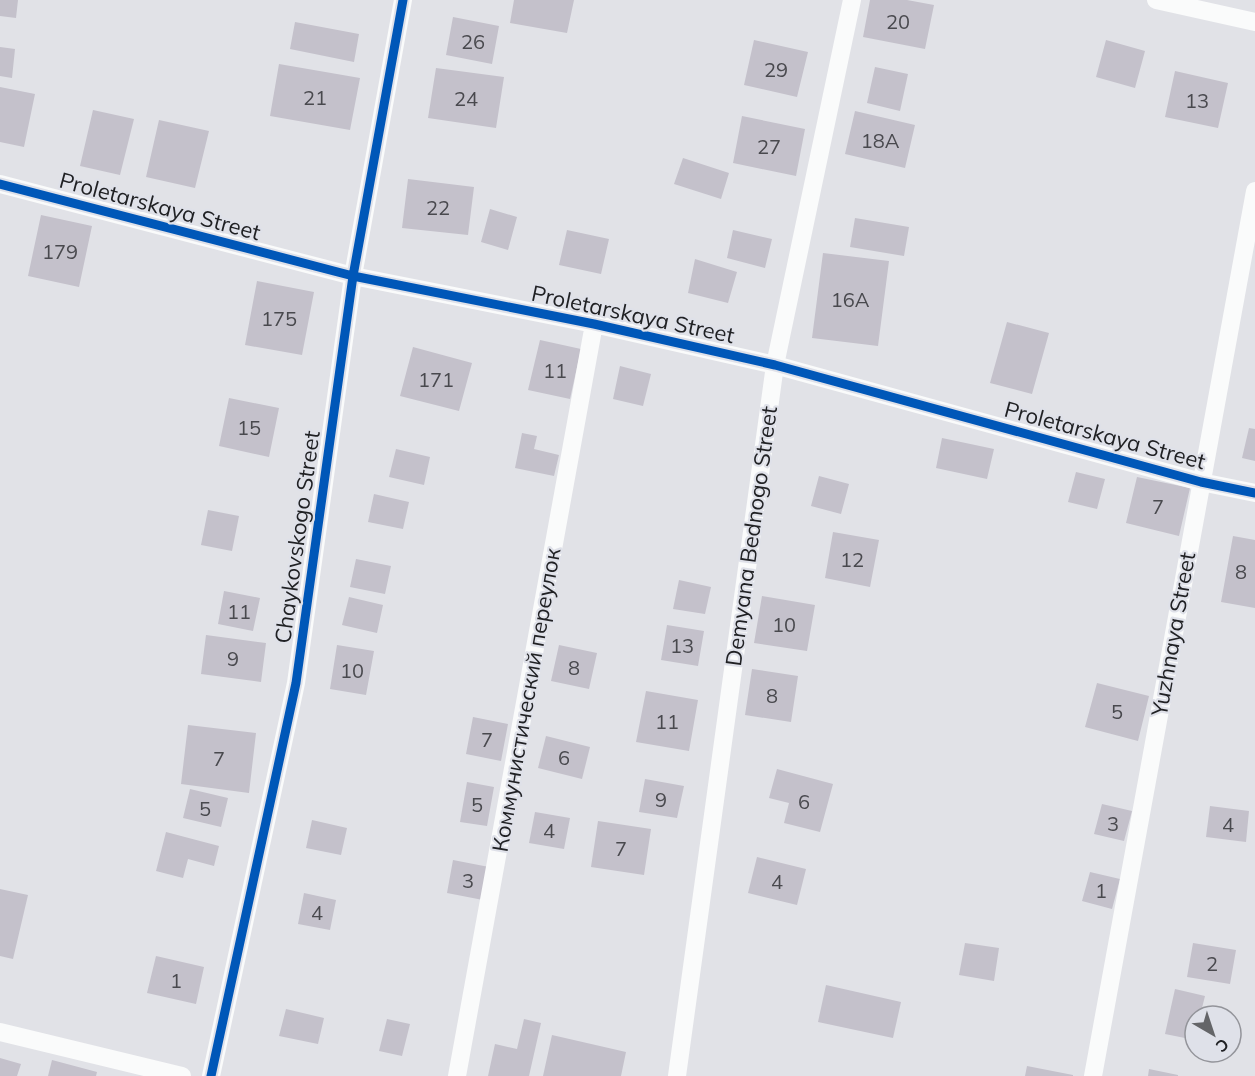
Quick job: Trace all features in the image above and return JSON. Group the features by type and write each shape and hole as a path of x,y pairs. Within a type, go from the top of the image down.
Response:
{"street":[{"name":"Chaykovskogo Street","path":"212,1076 296,683 353,276 403,0"},
{"name":"Demyana Bednogo Street","path":"677,1076 775,365 852,0"},
{"path":"1156,0 1255,22"},
{"name":"Proletarskaya Street","path":"0,184 353,276 594,324 775,365 1201,482 1255,494"},
{"name":"Yuzhnaya Street","path":"1093,1076 1255,191"},
{"name":"Коммунистический переулок","path":"457,1076 594,324"},
{"path":"0,1032 182,1076"}],"building":[{"path":"0,0 18,0 16,18 0,16"},
{"path":"514,0 574,0 567,33 510,23"},
{"path":"870,0 907,0 934,5 925,49 863,37"},
{"path":"453,17 499,26 492,64 446,55"},
{"path":"295,22 359,34 354,62 290,49"},
{"path":"754,40 808,52 797,97 744,85"},
{"path":"1106,40 1145,51 1135,88 1096,77"},
{"path":"0,47 15,49 12,78 0,76"},
{"path":"279,64 360,78 350,130 270,116"},
{"path":"875,67 908,74 900,111 867,103"},
{"path":"436,68 504,77 496,128 428,118"},
{"path":"1175,71 1228,83 1218,128 1165,117"},
{"path":"0,87 35,94 24,147 0,142"},
{"path":"93,110 134,119 120,175 80,166"},
{"path":"855,111 915,125 905,168 845,154"},
{"path":"742,116 805,129 796,176 733,163"},
{"path":"159,120 209,131 195,188 146,177"},
{"path":"683,158 729,173 721,199 674,184"},
{"path":"408,179 474,187 468,235 402,228"},
{"path":"490,209 517,217 508,250 481,242"},
{"path":"41,215 92,226 79,287 28,276"},
{"path":"855,218 909,227 904,256 850,247"},
{"path":"567,230 609,239 601,274 559,265"},
{"path":"733,230 772,239 765,268 727,258"},
{"path":"823,253 889,261 878,346 812,338"},
{"path":"695,259 737,272 728,303 688,293"},
{"path":"257,281 314,292 302,355 245,345"},
{"path":"1007,322 1049,333 1032,394 990,383"},
{"path":"540,340 581,349 570,399 528,390"},
{"path":"413,347 472,363 459,411 400,396"},
{"path":"620,366 651,374 643,406 613,399"},
{"path":"229,398 279,408 269,457 219,446"},
{"path":"1249,428 1255,429 1255,461 1242,458"},
{"path":"522,433 537,436 534,449 559,455 554,476 515,468"},
{"path":"942,438 994,449 987,479 936,468"},
{"path":"396,449 430,457 424,485 389,477"},
{"path":"1076,472 1105,479 1097,509 1068,502"},
{"path":"819,476 849,484 841,514 811,506"},
{"path":"1137,477 1190,488 1179,536 1126,523"},
{"path":"374,494 409,502 403,529 368,522"},
{"path":"208,510 239,516 232,551 201,545"},
{"path":"833,532 879,540 870,587 825,578"},
{"path":"1233,536 1255,540 1255,608 1221,602"},
{"path":"356,559 391,566 385,594 350,587"},
{"path":"679,580 711,587 705,614 673,609"},
{"path":"224,591 260,598 253,631 218,624"},
{"path":"762,596 815,605 807,651 754,643"},
{"path":"349,597 383,605 377,633 342,625"},
{"path":"667,625 704,631 698,666 661,660"},
{"path":"206,635 266,643 261,682 201,674"},
{"path":"337,645 374,651 366,695 330,689"},
{"path":"559,645 597,653 589,689 551,681"},
{"path":"752,669 798,676 791,722 745,715"},
{"path":"1097,683 1149,696 1138,741 1085,727"},
{"path":"646,691 698,700 689,751 636,742"},
{"path":"473,717 508,724 501,761 466,754"},
{"path":"188,725 256,733 249,793 181,784"},
{"path":"546,736 590,747 582,779 538,768"},
{"path":"777,769 833,784 820,832 784,823 789,803 769,798"},
{"path":"645,779 684,786 677,818 639,812"},
{"path":"467,782 494,787 487,826 460,822"},
{"path":"190,789 228,798 221,827 183,818"},
{"path":"1102,804 1132,811 1124,841 1094,834"},
{"path":"1210,806 1249,811 1246,842 1206,837"},
{"path":"535,812 570,818 564,849 529,843"},
{"path":"312,820 347,828 341,855 306,848"},
{"path":"598,821 651,829 644,875 591,867"},
{"path":"166,832 219,846 214,866 188,859 183,878 156,871"},
{"path":"757,857 806,869 797,905 748,893"},
{"path":"453,860 489,867 483,900 447,893"},
{"path":"1090,872 1120,879 1112,909 1082,901"},
{"path":"0,889 28,895 13,959 0,956"},
{"path":"304,893 336,900 330,930 298,924"},
{"path":"965,943 999,948 994,981 959,975"},
{"path":"1193,943 1236,950 1230,984 1187,977"},
{"path":"156,956 204,967 196,1004 147,993"},
{"path":"826,985 901,1002 893,1038 818,1022"},
{"path":"1175,989 1205,996 1203,1004 1183,1004 1183,1038 1165,1034"},
{"path":"286,1009 324,1018 318,1044 279,1036"},
{"path":"387,1019 410,1024 402,1056 379,1051"},
{"path":"524,1019 541,1023 529,1076 488,1076 495,1044 517,1049"},
{"path":"552,1035 626,1052 621,1076 543,1076"},
{"path":"0,1058 21,1064 17,1076 0,1076"},
{"path":"52,1060 97,1072 96,1076 48,1076"},
{"path":"1027,1066 1073,1075 1073,1076 1025,1076"},
{"path":"1149,1069 1178,1075 1178,1076 1148,1076"}],"cycle path":[{"path":"211,1076 296,683 353,276 403,0"},
{"path":"0,184 353,276 594,324 775,365 1201,482 1255,493"}]}
